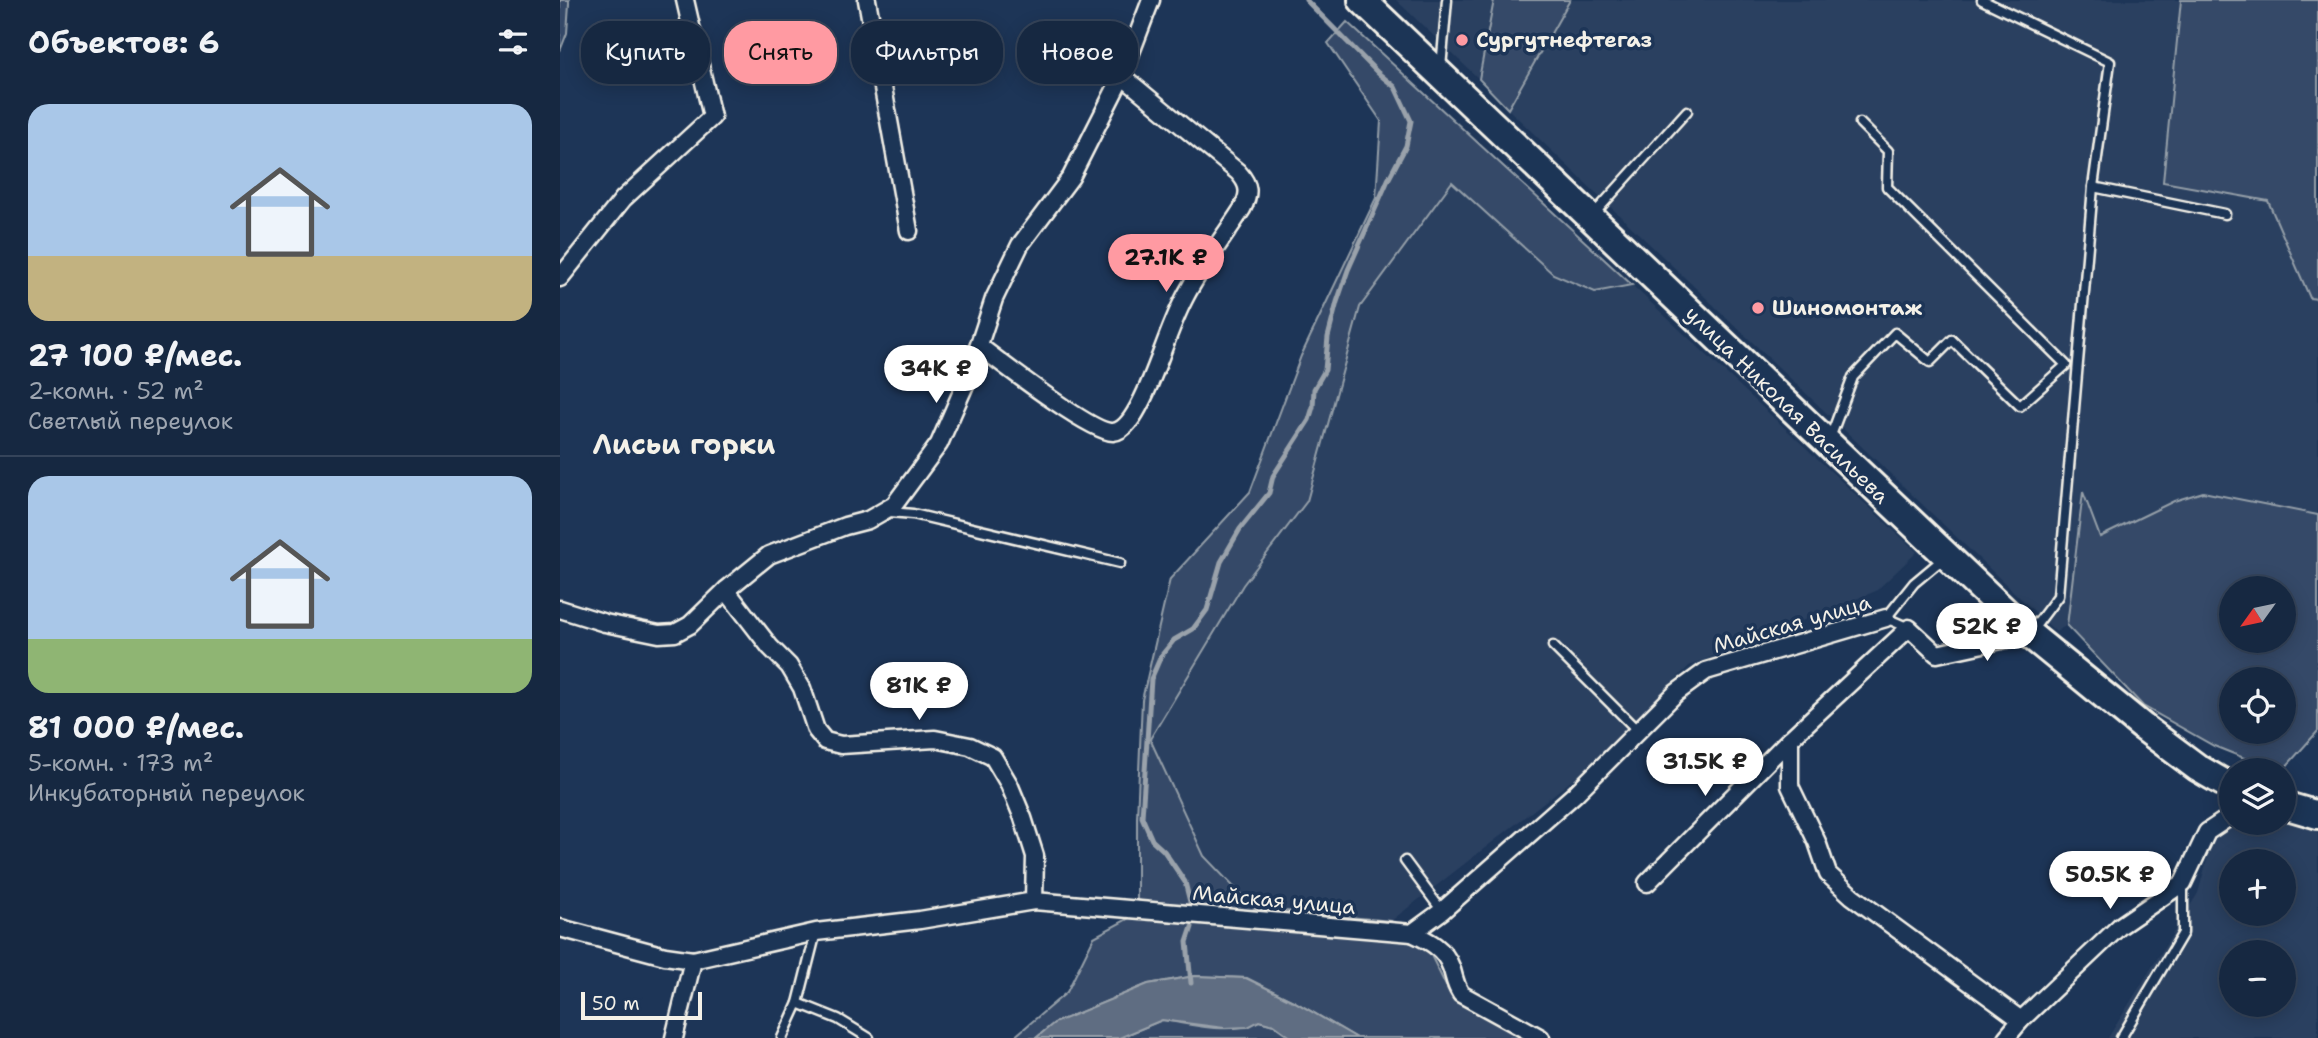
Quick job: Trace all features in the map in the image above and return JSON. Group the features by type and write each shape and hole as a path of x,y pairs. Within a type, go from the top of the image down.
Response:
{"main road":[{"name":"улица Николая Васильева","path":"1362,0 2029,634 2143,727 2198,768 2219,780"},
{"path":"2296,809 2318,815"}],"street":[{"path":"560,278 623,199 712,117 685,0"},
{"path":"867,0 909,231"},
{"path":"1138,33 1150,0"},
{"path":"560,610 659,634 676,633 690,625 726,590 769,555 868,520 894,505 939,444 968,378 994,299 1020,245 1072,177 1118,84"},
{"path":"979,346 1073,413 1104,430 1111,433 1118,431 1134,415 1153,378 1184,298 1242,209 1248,198 1248,187 1238,172 1132,84"},
{"path":"726,590 769,647 789,666 802,688 817,730 825,741 841,745 935,739 970,746 993,757 1009,784 1035,856 1034,901"},
{"name":"Майская улица","path":"560,928 665,956 693,960 816,932 919,920 1034,901 1412,933 1442,911 1575,794 1676,692 1706,671 1886,618"},
{"path":"1647,883 1790,739 1909,628 1937,654 2029,634"},
{"path":"1790,739 1790,786 1818,842 1828,874 1852,896 2021,1020"},
{"path":"2006,1038 2021,1020 2120,926 2183,883 2207,832 2219,824"},
{"path":"1412,933 1437,945 1451,967 1453,982 1461,994 1541,1038"},
{"path":"674,1038 693,960"}],"lane":[{"path":"1441,75 1447,0"},
{"path":"1982,0 2110,62 2093,187 2058,596 2029,634"},
{"path":"1591,217 1687,111"},
{"path":"1828,444 1853,377 1895,333 1930,362 1952,340 2020,406 2066,365 1887,187 1888,151 1860,123"},
{"path":"2093,187 2225,214"},
{"path":"884,512 912,514 1120,563"},
{"path":"1909,628 1886,618 1914,583 1947,556"},
{"path":"1553,646 1638,732"},
{"path":"1405,861 1442,911"},
{"path":"2121,1038 2183,933 2183,883"},
{"path":"782,1038 797,1003 816,932"},
{"path":"797,1003 838,1019 869,1038"}],"shaded area":[{"path":"560,0 569,0 569,4 567,33 560,51"},
{"name":"Сургутнефтегаз","path":"1396,0 1494,0 1479,79"},
{"path":"1494,0 1570,0 1508,109 1479,79"},
{"path":"1570,0 2181,0 2163,182 2268,201 2310,297 2318,299 2318,515 2254,503 2056,632 1508,109"},
{"path":"2181,0 2318,0 2318,299 2310,298 2268,201 2163,182"},
{"path":"1347,22 1632,285 1595,292 1553,274 1452,182 1360,307 1307,501 1243,585 1150,739 1204,856 1254,908 1391,921 1425,943 1450,994 1525,1038 1357,1038 1247,978 1195,976 1148,984 1054,1023 1036,1038 1013,1038 1067,992 1094,937 1137,914 1137,818 1142,700 1170,579 1250,492 1301,356 1376,198 1381,121 1328,43"},
{"path":"1452,181 1553,274 1595,292 1632,285 1917,552 1876,591 1689,666 1584,771 1391,921 1254,908 1204,856 1150,739 1243,585 1307,501 1360,307"},
{"path":"2083,492 2100,537 2174,501 2203,492 2318,515 2318,731 2294,758 2244,758 2214,746 2143,706 2067,626"},
{"path":"2219,816 2219,835 2296,835 2296,822 2318,829 2318,1038 2108,1038 2198,893"},
{"path":"1195,976 1246,978 1295,1002 1357,1038 1292,1038 1274,1025 1259,1021 1248,1027 1224,1028 1162,1020 1119,1038 1036,1038 1054,1023 1148,984"},
{"path":"1162,1020 1224,1028 1236,1028 1259,1021 1274,1025 1292,1038 1119,1038"}],"waterway":[{"path":"1191,906 1185,882 1164,851 1152,840 1142,817 1151,679 1161,656 1174,640 1193,629 1207,610 1221,562 1240,529 1269,493 1273,476 1309,420 1314,389 1325,370 1328,337 1337,302 1348,270 1406,146 1411,121 1395,87 1306,0"},
{"path":"1191,983 1187,942 1192,927"}],"place":[{"name":"Сургутнефтегаз","path":"1462,40"},
{"name":"Шиномонтаж","path":"1758,308"}],"district":[{"name":"Лисьи горки","path":"684,444"}]}
